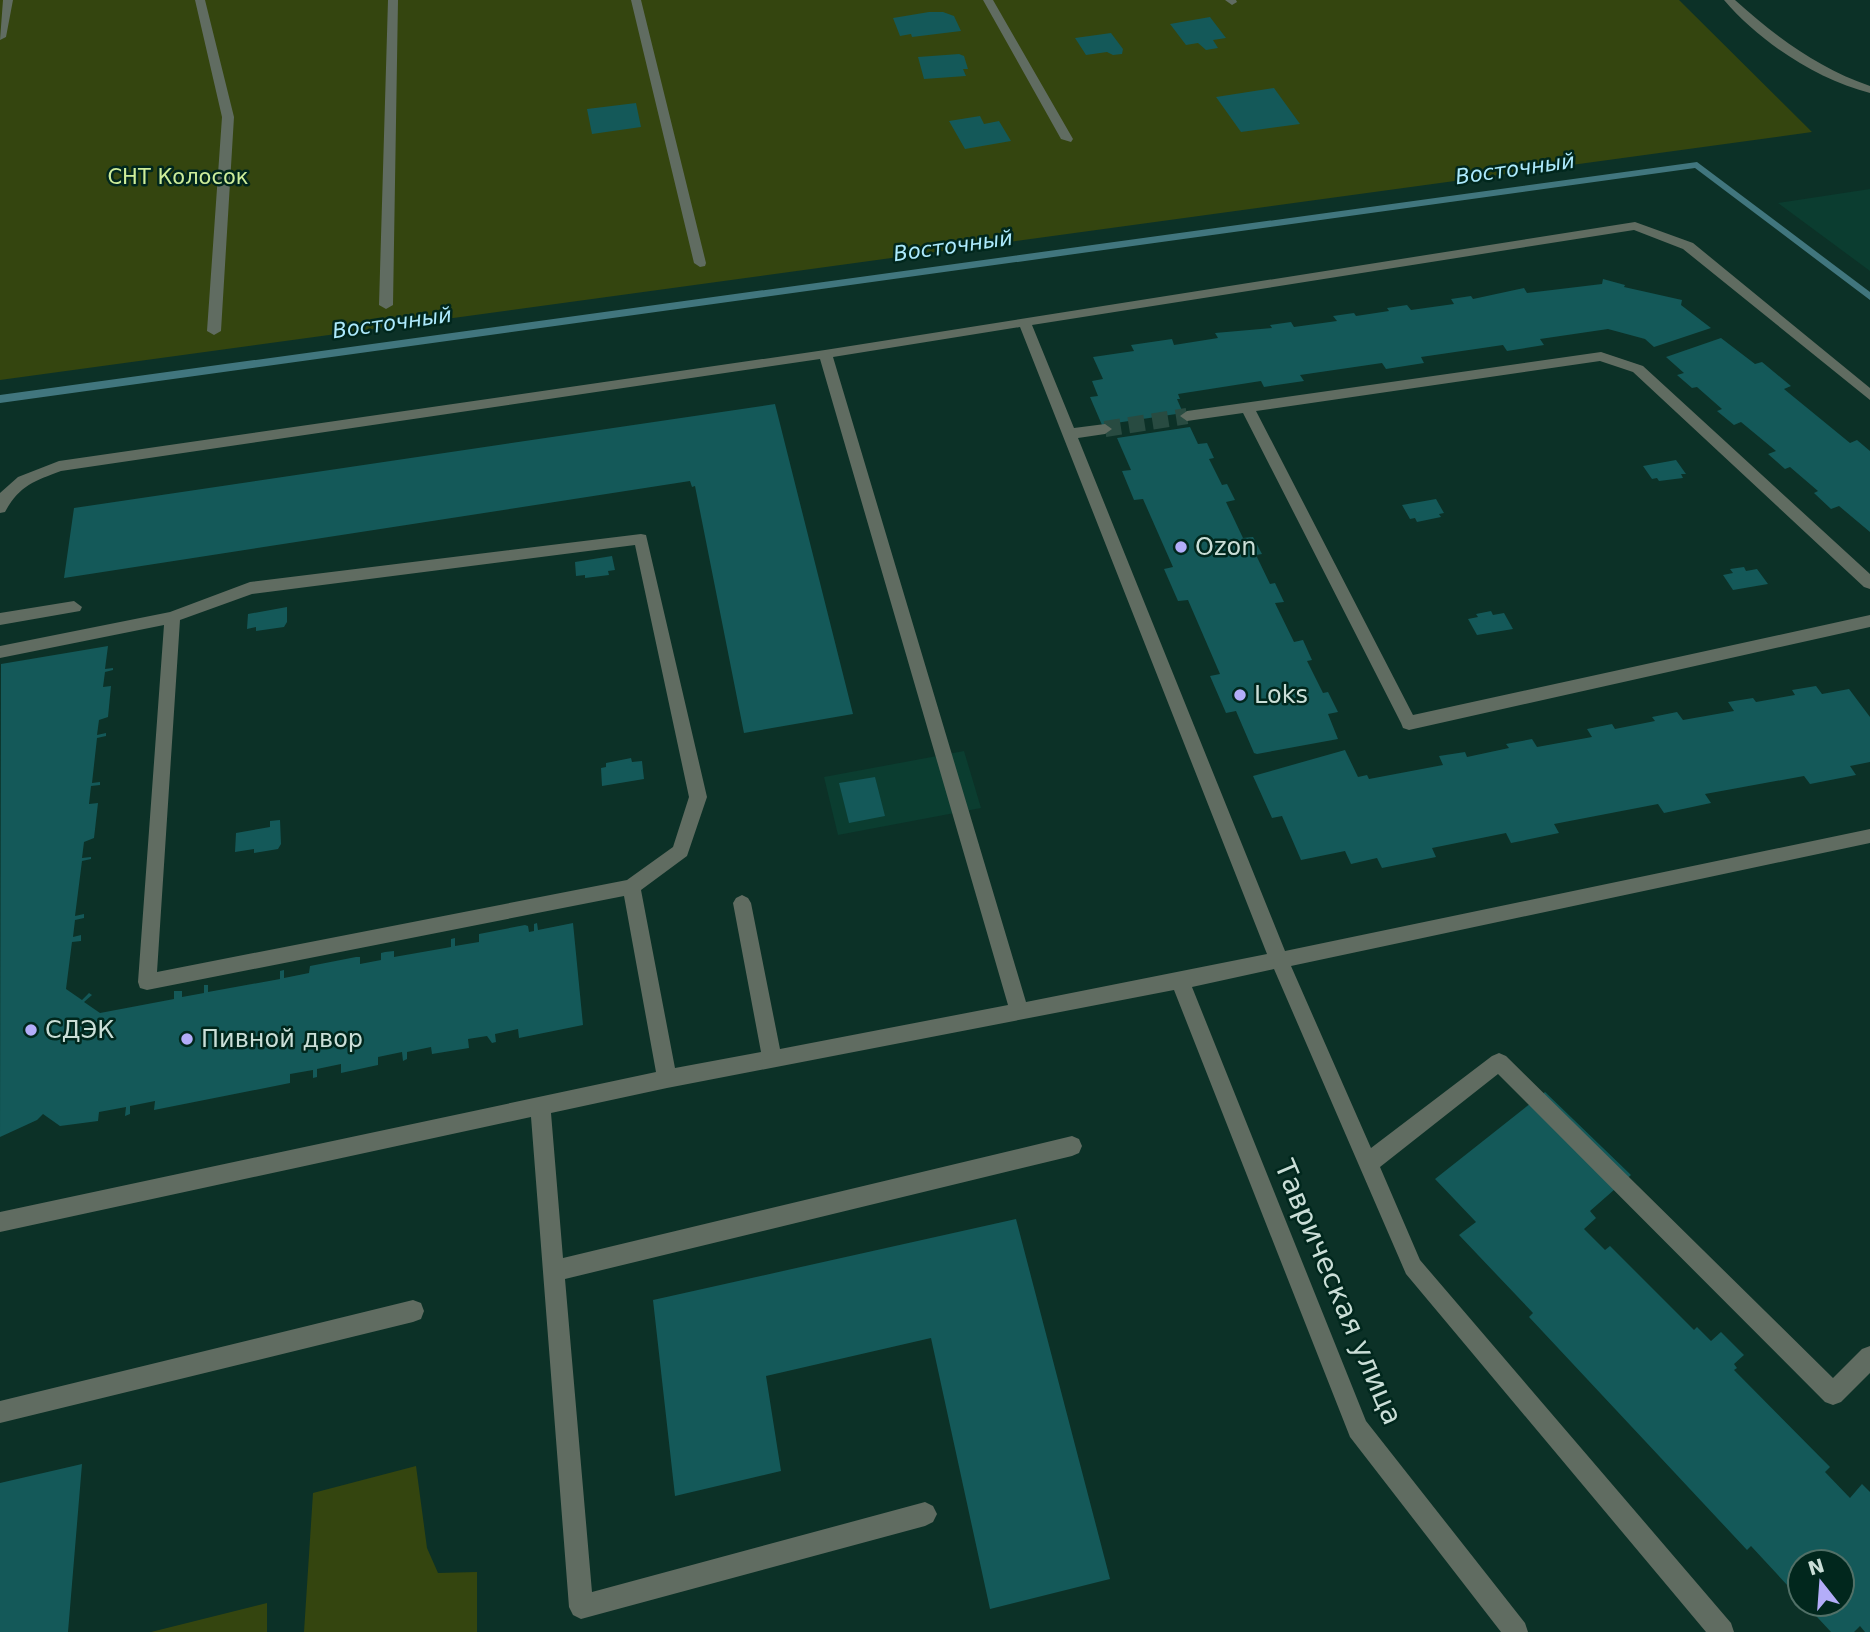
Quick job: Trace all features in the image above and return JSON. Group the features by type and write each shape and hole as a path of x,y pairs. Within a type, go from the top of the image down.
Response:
{"street":[{"path":"0,37 8,0"},
{"path":"201,0 228,117 214,331"},
{"path":"386,305 393,0"},
{"path":"636,0 700,263"},
{"path":"988,0 1067,139"},
{"path":"1729,0 1793,55 1823,71 1870,90"},
{"path":"0,508 1,501 23,480 58,466 1025,324 1634,226 1688,246 1870,395"},
{"path":"1025,324 1279,960 1413,1267 1722,1632"},
{"path":"825,354 1019,1011"},
{"path":"1187,416 1601,356 1638,369 1870,583"},
{"path":"1247,407 1409,723 1870,621"},
{"path":"1068,434 1105,429"},
{"path":"0,652 172,617 250,588 641,539 698,797 681,851 631,887 147,982 172,617"},
{"path":"0,619 75,607"},
{"path":"0,1222 667,1079 1180,981 1870,836"},
{"path":"631,887 667,1079"},
{"path":"742,903 772,1059"},
{"name":"Таврическая улица","path":"1180,981 1358,1429 1516,1632"},
{"path":"1367,1164 1499,1062 1833,1394 1870,1357"},
{"path":"540,1106 581,1607 925,1514"},
{"path":"554,1271 1072,1146"},
{"path":"0,1412 412,1311"}],"shaded area":[{"path":"1870,189 1870,271 1778,203"},
{"path":"964,751 981,808 838,835 824,777"}],"green space":[{"name":"СНТ Колосок","path":"0,0 1679,0 1812,132 0,380"},
{"path":"416,1466 427,1548 438,1573 477,1572 477,1632 304,1632 313,1493"},
{"path":"267,1603 267,1632 151,1632"}],"building":[{"path":"943,12 954,16 961,31 900,36 893,18"},
{"path":"1210,17 1226,38 1213,40 1218,48 1206,50 1198,43 1186,45 1170,24"},
{"path":"1111,33 1123,49 1122,54 1113,55 1107,52 1086,55 1075,38"},
{"path":"959,54 964,56 968,69 963,69 966,76 924,79 918,57"},
{"path":"1274,88 1300,124 1241,132 1216,97"},
{"path":"636,103 641,127 592,134 587,109"},
{"path":"980,116 984,124 999,121 1011,141 965,149 949,121"},
{"path":"1603,279 1625,285 1624,287 1682,300 1681,305 1711,328 1654,347 1645,339 1608,329 1540,339 1544,345 1507,351 1503,345 1421,357 1424,363 1386,369 1382,363 1300,375 1304,381 1264,387 1261,381 1178,394 1180,399 1177,399 1183,413 1102,425 1090,397 1098,396 1092,381 1103,379 1093,357 1134,351 1131,345 1172,339 1174,345 1218,338 1215,333 1272,328 1270,325 1291,322 1294,327 1337,321 1333,316 1354,313 1356,316 1407,305 1411,310 1454,304 1451,299 1471,296 1473,299 1524,288 1527,293 1602,284"},
{"path":"1721,338 1755,364 1762,362 1791,386 1784,389 1850,443 1857,440 1870,451 1870,532 1839,506 1831,509 1814,493 1818,491 1790,467 1785,469 1768,454 1776,451 1741,422 1734,425 1717,411 1722,409 1697,387 1692,388 1677,375 1684,373 1666,357"},
{"path":"775,404 853,714 744,733 695,486 692,487 690,481 64,578 74,508"},
{"path":"1190,427 1198,444 1207,443 1214,458 1209,459 1222,485 1227,484 1235,500 1226,502 1243,538 1253,537 1262,554 1256,555 1270,584 1275,583 1284,602 1275,603 1294,642 1303,640 1312,660 1307,661 1323,693 1328,692 1338,712 1328,714 1338,739 1257,754 1254,753 1236,711 1226,713 1210,676 1220,674 1188,600 1178,601 1164,569 1173,567 1143,499 1134,500 1122,471 1131,470 1117,438"},
{"path":"1676,460 1686,474 1681,474 1683,478 1659,481 1657,478 1652,479 1643,466"},
{"path":"1436,499 1444,513 1439,514 1441,517 1417,522 1415,518 1410,519 1402,505"},
{"path":"612,556 615,570 608,571 609,575 585,578 585,575 576,576 575,562"},
{"path":"1744,567 1746,571 1757,569 1768,584 1733,590 1723,575 1733,573 1730,569"},
{"path":"287,607 287,622 284,627 256,631 256,627 247,629 248,614"},
{"path":"1491,611 1493,615 1504,613 1513,629 1477,635 1468,619"},
{"path":"108,646 105,669 113,670 105,672 103,687 111,686 108,717 99,720 97,735 106,733 106,736 97,738 92,783 100,782 100,785 91,786 89,804 98,803 94,838 84,842 82,858 91,859 82,861 75,916 84,914 84,918 75,920 73,937 81,935 81,941 72,942 66,989 82,1000 89,993 92,995 84,1002 100,1013 174,999 174,991 182,991 182,997 204,993 204,985 208,985 208,992 280,979 280,971 284,970 284,978 309,973 310,966 356,957 360,957 360,964 381,960 381,953 385,952 394,951 394,957 451,947 451,939 455,938 455,946 479,942 479,934 525,925 528,926 529,932 534,931 534,924 537,923 538,930 573,923 583,1025 519,1038 518,1029 495,1034 496,1042 492,1043 487,1036 468,1039 469,1048 432,1054 431,1047 407,1052 407,1059 403,1061 402,1052 378,1057 378,1065 341,1073 341,1064 317,1069 317,1077 313,1078 313,1070 290,1074 290,1083 154,1110 155,1101 130,1106 130,1114 125,1116 126,1107 99,1112 98,1121 60,1126 43,1114 37,1120 0,1137 1,664"},
{"path":"1816,686 1822,694 1849,689 1870,717 1870,762 1850,766 1856,775 1810,784 1804,776 1705,794 1711,803 1664,813 1658,804 1554,824 1559,833 1511,843 1506,833 1432,848 1436,857 1382,868 1377,858 1351,864 1345,851 1301,860 1282,816 1272,818 1253,776 1345,750 1358,777 1367,775 1369,779 1443,765 1439,756 1465,752 1467,757 1509,748 1506,744 1532,739 1537,747 1592,737 1587,729 1612,724 1615,729 1655,721 1652,717 1677,712 1683,720 1734,711 1728,702 1753,698 1756,702 1795,695 1792,690"},
{"path":"631,758 632,762 642,761 644,779 602,786 601,768 606,767 606,763"},
{"path":"875,777 885,816 849,823 839,783"},
{"path":"280,820 281,844 278,849 254,853 254,849 235,852 236,833 270,827 270,821"},
{"path":"1545,1092 1631,1175 1590,1211 1596,1218 1584,1229 1605,1250 1610,1246 1694,1330 1697,1327 1711,1341 1721,1332 1744,1355 1734,1364 1737,1368 1734,1370 1830,1467 1825,1472 1850,1498 1862,1484 1870,1492 1870,1632 1865,1632 1860,1626 1854,1632 1831,1632 1818,1618 1856,1618 1856,1548 1786,1548 1786,1584 1751,1546 1747,1550 1529,1317 1533,1313 1459,1235 1476,1222 1435,1179"},
{"path":"1016,1219 1110,1579 990,1609 931,1338 766,1376 781,1471 675,1496 653,1300"},
{"path":"82,1464 68,1632 0,1632 0,1483"}],"waterway":[{"name":"Восточный","path":"0,399 1697,165 1870,297"}],"tunnel":[{"path":"1105,429 1187,416"}],"place":[{"name":"Ozon","path":"1181,547"},
{"name":"Loks","path":"1240,695"},
{"name":"СДЭК","path":"31,1030"},
{"name":"Пивной двор","path":"187,1039"}]}
